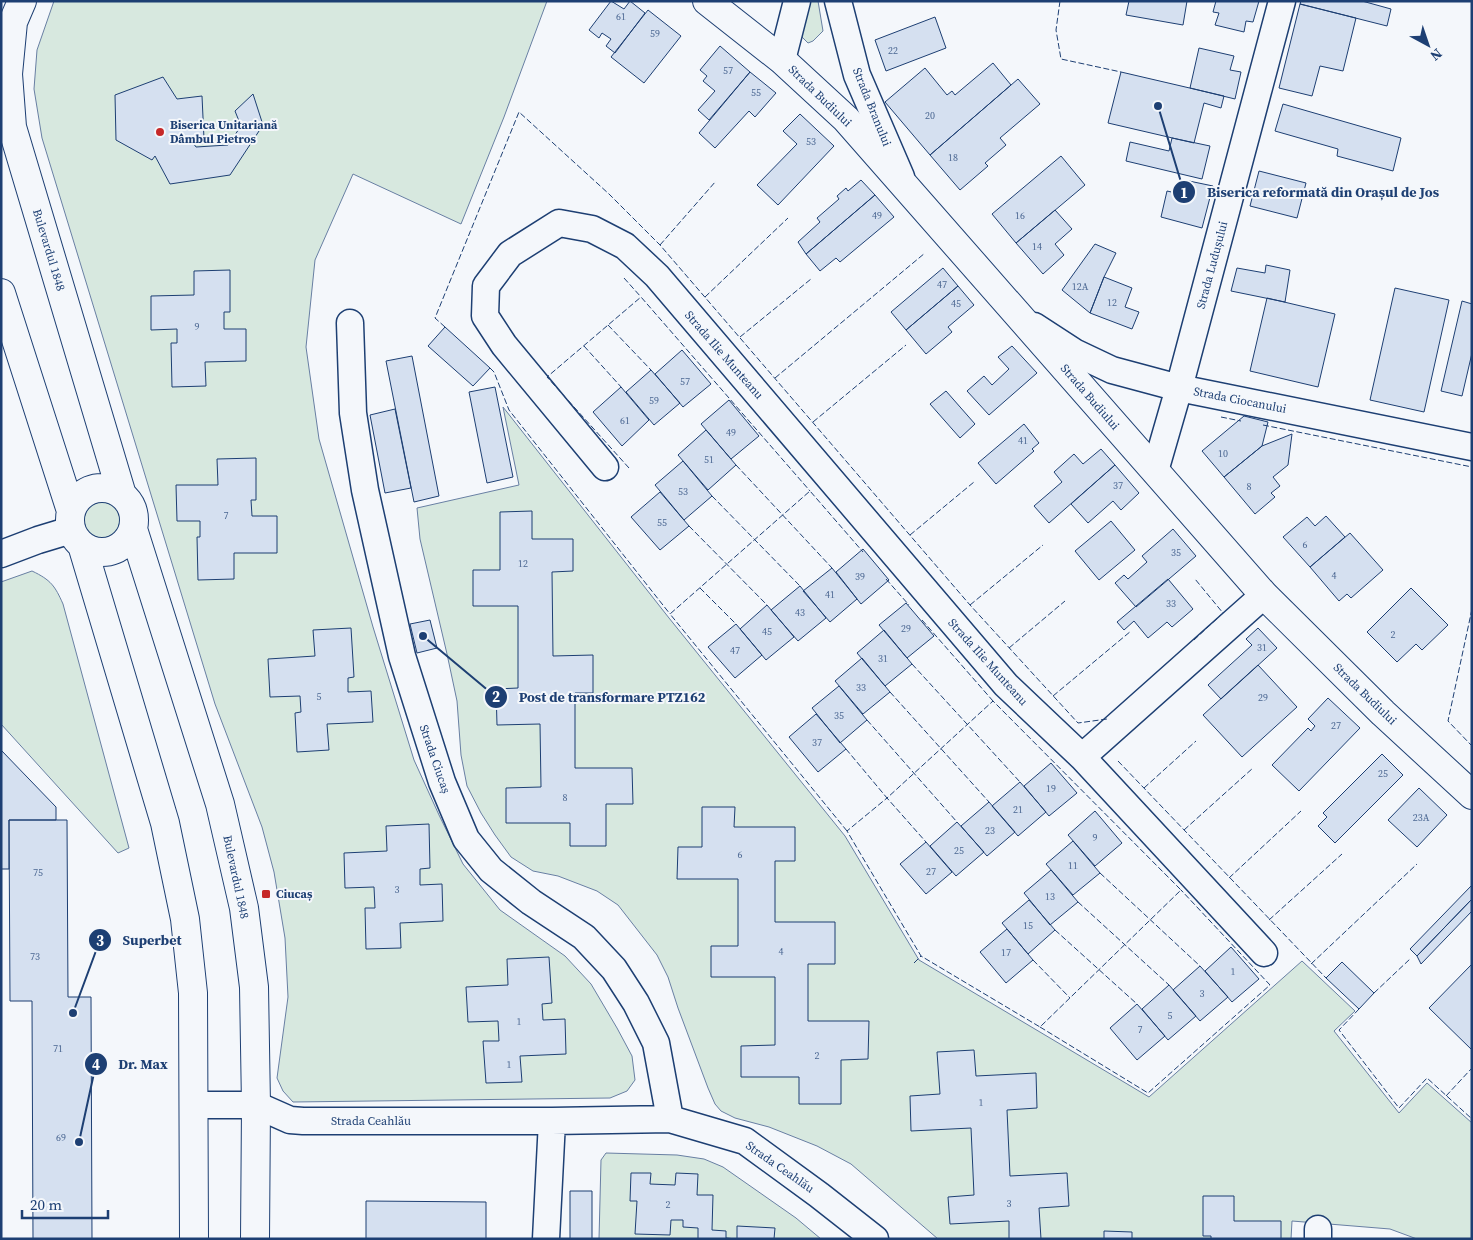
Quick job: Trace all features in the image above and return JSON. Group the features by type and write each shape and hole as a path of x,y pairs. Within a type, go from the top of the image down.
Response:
{"street":[{"name":"Bulevardul 1848","path":"22,1 13,22 8,74 12,127 122,495"},
{"name":"Strada Budiului","path":"707,1 782,60 846,119 1264,595 1384,713 1472,795"},
{"path":"782,60 798,1"},
{"name":"Strada Branului","path":"838,1 857,76 903,183"},
{"name":"Strada Ludușului","path":"1155,471 1179,388 1282,1"},
{"name":"Strada Ilie Munteanu","path":"604,467 504,345 485,316 486,286 510,254 559,223 592,229 625,246 657,276 1006,685 1082,757 1264,953"},
{"path":"1,293 165,824 185,919 193,993 194,1239"},
{"name":"Strada Ciocanului","path":"1021,317 1074,352 1112,370 1179,388 1472,447"},
{"name":"Strada Ciucaș","path":"350,323 353,413 365,490 402,656 442,782 466,839 490,870 531,902 584,937 614,969 636,1003 656,1043 670,1119"},
{"path":"99,488 112,489 122,495 129,502 133,510 133,529 127,540 117,548 105,552 93,551 75,529 77,500 87,492 99,488"},
{"path":"1,554 75,529"},
{"name":"Bulevardul 1848","path":"133,529 220,804 244,908 254,987 256,1105 255,1239"},
{"path":"1082,757 1264,595"},
{"name":"Strada Ceahlău","path":"194,1105 256,1105 290,1120 303,1121 670,1119 745,1141 819,1194 874,1239"},
{"path":"546,1239 552,1121"}],"shaded area":[{"path":"54,1 547,1 504,117 461,224 353,174 315,260 306,347 319,439 373,627 414,760 463,864 500,910 565,956 591,984 632,1056 635,1080 627,1091 610,1098 293,1102 283,1091 277,1078 288,997 285,938 274,872 262,827 215,704 42,138 34,89 37,50"},
{"path":"800,1 818,1 823,31 813,41 808,43 801,36"},
{"path":"503,407 669,618 845,836 919,960 1149,1097 1302,961 1355,1011 1334,1031 1399,1113 1427,1083 1472,1123 1472,1239 1417,1239 1390,1229 1292,1221 1291,1239 938,1239 851,1164 817,1146 769,1127 735,1118 721,1111 715,1104 708,1088 668,977 657,955 618,905 597,891 558,876 533,871 511,857 481,813 467,786 461,755 457,701 420,539 417,508 519,485"},
{"path":"102,502 115,507 120,520 115,533 102,538 89,533 84,520 89,507"},
{"path":"32,571 44,577 52,584 63,604 129,848 118,853 1,724 1,582"},
{"path":"606,1153 677,1155 704,1159 723,1167 796,1218 821,1239 599,1239 601,1160"}],"building":[{"path":"611,1 624,9 630,1 645,13 615,53 606,46 611,39 602,33 599,38 589,30"},
{"path":"1129,1 1187,1 1183,25 1126,15"},
{"path":"1216,1 1259,1 1253,22 1246,21 1244,32 1215,25 1219,13 1213,12"},
{"path":"1301,1 1362,1 1391,9 1387,26 1300,4"},
{"path":"1300,4 1356,18 1343,71 1320,66 1312,96 1279,88"},
{"path":"648,10 681,36 644,83 611,57"},
{"path":"935,17 946,48 886,71 875,40"},
{"path":"720,46 750,72 709,120 698,110 715,91 703,81 707,76 700,70"},
{"path":"1199,48 1234,56 1230,70 1241,72 1235,99 1190,88"},
{"path":"993,63 1011,85 930,155 885,102 925,68 947,95 952,91 955,95"},
{"path":"750,72 776,93 755,117 749,111 715,148 699,133"},
{"path":"1121,72 1224,96 1221,108 1204,103 1194,143 1108,123"},
{"name":"Biserica Unitariană Dâmbul Pietros","path":"163,77 177,99 202,96 204,139 191,140 196,147 228,145 241,126 235,111 253,94 263,125 230,175 170,184 155,156 152,160 116,140 115,95"},
{"path":"1018,79 1040,104 1000,138 1006,145 985,163 988,166 960,190 930,155"},
{"path":"1283,104 1401,138 1393,171 1337,156 1338,149 1275,131"},
{"path":"800,114 834,146 778,205 757,185 797,144 783,131"},
{"path":"1172,138 1210,146 1202,179 1126,161 1130,142 1169,151"},
{"path":"1061,156 1085,185 1016,243 992,214"},
{"path":"1259,171 1306,183 1297,218 1250,206"},
{"path":"861,180 875,195 806,254 798,242 820,222 817,218 839,199 837,196 846,188 848,191"},
{"path":"1189,181 1213,186 1202,228 1161,217 1167,191 1185,195"},
{"path":"875,195 894,217 840,262 836,258 820,271 806,254"},
{"path":"1055,210 1072,229 1055,244 1064,255 1043,274 1016,243"},
{"path":"1095,244 1116,253 1090,313 1062,290"},
{"path":"1266,265 1290,270 1285,302 1231,291 1237,268 1265,273"},
{"path":"943,268 958,286 906,330 891,312"},
{"path":"230,270 230,312 224,312 224,329 246,329 246,361 205,362 206,386 172,387 171,343 177,343 177,329 151,330 151,296 194,295 194,271"},
{"path":"1104,277 1132,288 1125,307 1139,312 1132,329 1090,313"},
{"path":"958,286 974,305 948,327 952,332 926,354 906,330"},
{"path":"1395,288 1449,300 1424,412 1370,400"},
{"path":"1267,298 1335,314 1318,387 1250,371"},
{"path":"1462,301 1472,304 1472,353 1462,396 1441,391"},
{"path":"445,327 490,368 473,386 428,346"},
{"path":"1012,346 1037,373 989,415 967,391 984,376 992,385 1009,369 998,357"},
{"path":"682,350 711,384 683,407 655,374"},
{"path":"412,356 439,496 414,502 386,361"},
{"path":"651,370 680,403 654,425 626,392"},
{"path":"495,387 513,477 487,483 469,392"},
{"path":"621,387 649,420 622,446 593,412"},
{"path":"946,391 975,424 960,438 930,404"},
{"path":"729,400 759,436 731,459 701,424"},
{"path":"395,409 411,488 385,493 370,415"},
{"path":"1244,416 1268,422 1262,446 1224,477 1202,451"},
{"path":"1024,424 1039,443 1032,449 1034,451 996,484 978,463"},
{"path":"706,430 736,465 708,490 678,455"},
{"path":"1292,434 1288,465 1273,477 1280,486 1271,493 1275,497 1255,514 1224,477 1262,446"},
{"path":"1101,449 1115,465 1049,523 1034,506 1062,482 1054,472 1074,454 1083,464"},
{"path":"256,458 256,500 251,500 252,516 277,516 277,553 234,553 234,579 198,580 197,537 200,537 200,521 177,521 176,485 218,485 217,459"},
{"path":"683,461 712,496 684,520 655,485"},
{"path":"1115,465 1139,493 1121,510 1113,501 1088,523 1071,504"},
{"path":"660,492 689,526 660,550 631,517"},
{"path":"532,511 532,539 573,539 573,571 552,572 553,656 593,655 593,693 575,693 575,768 632,768 633,804 606,804 606,846 570,846 570,823 506,823 506,788 541,787 540,724 497,725 496,689 518,688 518,606 473,606 473,570 500,570 500,512"},
{"path":"1326,516 1345,537 1310,567 1283,537 1307,517 1315,526"},
{"path":"1111,521 1135,550 1099,580 1075,551"},
{"path":"1173,529 1196,556 1136,607 1115,583 1124,575 1128,579 1147,562 1142,556"},
{"path":"1350,533 1383,570 1351,598 1347,594 1339,601 1310,567"},
{"path":"863,549 889,580 861,604 836,572"},
{"path":"832,568 857,599 830,622 803,591"},
{"path":"1168,579 1193,609 1172,627 1167,622 1148,638 1134,621 1124,630 1117,622"},
{"path":"800,586 826,618 798,641 771,610"},
{"path":"1411,588 1448,625 1422,650 1416,644 1397,662 1367,632"},
{"path":"906,603 934,636 907,658 879,625"},
{"path":"767,605 794,637 766,660 740,629"},
{"path":"430,620 437,648 417,653 410,624"},
{"path":"736,624 762,655 735,678 708,647"},
{"path":"351,628 354,677 348,678 348,692 371,691 373,722 327,724 329,750 297,752 295,713 301,712 300,696 270,697 268,659 315,656 313,630"},
{"path":"1258,628 1277,648 1221,699 1208,685 1252,645 1246,639"},
{"path":"884,630 912,664 885,686 857,653"},
{"path":"862,658 890,692 863,714 835,681"},
{"path":"1258,665 1297,707 1242,757 1203,715"},
{"path":"839,686 867,720 840,743 812,708"},
{"path":"1328,698 1360,728 1299,791 1272,765 1308,728 1311,731 1315,726 1308,719"},
{"path":"816,714 846,749 818,772 789,737"},
{"path":"1,750 56,807 56,820 9,820 9,869 1,869"},
{"path":"1382,754 1403,775 1335,843 1318,826 1327,817 1323,813"},
{"path":"1051,763 1077,793 1049,816 1024,786"},
{"path":"1020,782 1046,812 1018,836 992,806"},
{"path":"1419,788 1447,815 1417,847 1388,820"},
{"path":"989,802 1015,832 987,856 961,826"},
{"path":"702,807 735,807 734,827 795,827 795,861 775,861 775,922 835,922 835,964 808,964 808,1021 869,1021 868,1059 841,1060 841,1104 799,1104 799,1077 741,1077 741,1046 775,1045 775,977 711,977 711,946 738,946 738,879 677,879 678,847 702,847"},
{"path":"1095,811 1122,843 1095,866 1068,835"},
{"path":"9,820 67,820 68,997 91,997 92,1239 33,1239 32,1001 10,1001"},
{"path":"957,822 984,852 956,876 930,846"},
{"path":"429,824 430,868 420,869 420,885 442,884 443,921 400,923 401,948 366,949 365,908 375,908 374,887 345,888 344,853 387,851 386,826"},
{"path":"1073,841 1100,873 1073,895 1046,864"},
{"path":"926,842 952,872 926,894 900,864"},
{"path":"1051,870 1078,902 1050,925 1024,893"},
{"path":"1472,885 1472,899 1417,956 1410,949"},
{"path":"1472,899 1472,911 1421,964 1417,956"},
{"path":"1029,900 1055,930 1028,954 1002,923"},
{"path":"1007,929 1033,960 1006,983 980,952"},
{"path":"1231,947 1259,979 1232,1002 1205,971"},
{"path":"549,957 552,1003 542,1004 543,1020 565,1019 566,1054 520,1056 522,1082 486,1083 483,1041 499,1041 498,1021 468,1022 466,987 508,985 507,959"},
{"path":"1342,962 1374,993 1359,1009 1326,978"},
{"path":"1472,964 1472,1050 1429,1008"},
{"path":"1200,966 1228,997 1200,1021 1173,990"},
{"path":"1169,985 1196,1016 1168,1040 1142,1009"},
{"path":"1137,1004 1165,1036 1137,1060 1110,1028"},
{"path":"974,1050 976,1076 1036,1073 1037,1108 1007,1110 1010,1176 1067,1173 1069,1206 1039,1208 1041,1239 1009,1239 1009,1221 950,1224 948,1197 974,1195 971,1128 911,1131 910,1096 940,1094 937,1052"},
{"path":"631,1173 651,1173 650,1184 675,1185 676,1173 698,1174 697,1195 713,1195 712,1230 726,1231 726,1238 737,1239 698,1239 698,1228 683,1227 683,1220 671,1220 670,1235 635,1234 637,1201 630,1201"},
{"path":"570,1191 592,1191 592,1239 570,1239"},
{"path":"1203,1196 1234,1196 1234,1221 1281,1221 1281,1239 1211,1239 1211,1236 1203,1236"},
{"path":"366,1201 486,1202 486,1239 366,1239"},
{"path":"737,1226 775,1228 774,1239 737,1239"},
{"path":"1104,1231 1132,1232 1132,1239 1104,1239"}],"fence":[{"path":"1060,1 1056,30 1061,59 1121,72"},
{"path":"445,327 435,318 519,112 609,194 660,245 970,605 1078,723 1107,719"},
{"path":"660,245 716,181"},
{"path":"705,297 788,218"},
{"path":"775,378 925,253"},
{"path":"624,278 641,297"},
{"path":"740,337 811,279"},
{"path":"629,468 547,377 641,297 810,491"},
{"path":"608,325 651,370"},
{"path":"813,422 906,345"},
{"path":"584,346 622,388"},
{"path":"490,368 494,372 509,410 670,614"},
{"path":"1221,417 1241,421"},
{"path":"1263,425 1472,467"},
{"path":"736,465 832,568"},
{"path":"910,535 974,482"},
{"path":"847,831 670,614 810,491 863,552"},
{"path":"712,496 800,586"},
{"path":"689,526 767,605"},
{"path":"970,605 1043,545"},
{"path":"886,579 909,605"},
{"path":"1194,640 1223,613 1195,579"},
{"path":"700,588 736,624"},
{"path":"1009,648 1065,601"},
{"path":"1472,609 1448,721 1472,746"},
{"path":"922,620 993,701"},
{"path":"1053,696 1131,631"},
{"path":"912,664 1020,782"},
{"path":"890,692 989,802"},
{"path":"846,749 887,798 993,701 1181,890 1040,1027 921,956"},
{"path":"867,720 957,822"},
{"path":"1144,788 1196,741"},
{"path":"1118,761 1326,978"},
{"path":"1184,830 1253,768"},
{"path":"914,963 921,956 847,831 887,798 926,842"},
{"path":"1229,878 1301,811"},
{"path":"1269,920 1342,854"},
{"path":"1311,964 1417,864"},
{"path":"1100,873 1200,966"},
{"path":"1040,1027 1148,1093 1270,985 1181,890"},
{"path":"1078,902 1169,985"},
{"path":"1055,930 1137,1004"},
{"path":"1374,993 1410,959"},
{"path":"1033,960 1070,998"},
{"path":"1359,1009 1339,1030 1399,1108 1427,1078 1472,1119"},
{"path":"1446,1096 1472,1068"}],"place":[{"name":"Biserica reformată din Orașul de Jos","path":"1158,106"},
{"name":"Biserica Unitariană Dâmbul Pietros","path":"160,132"},
{"name":"Post de transformare PTZ162","path":"423,636"},
{"name":"Ciucaș","path":"266,894"},
{"name":"Superbet","path":"73,1013"},
{"name":"Dr. Max","path":"79,1142"}]}
